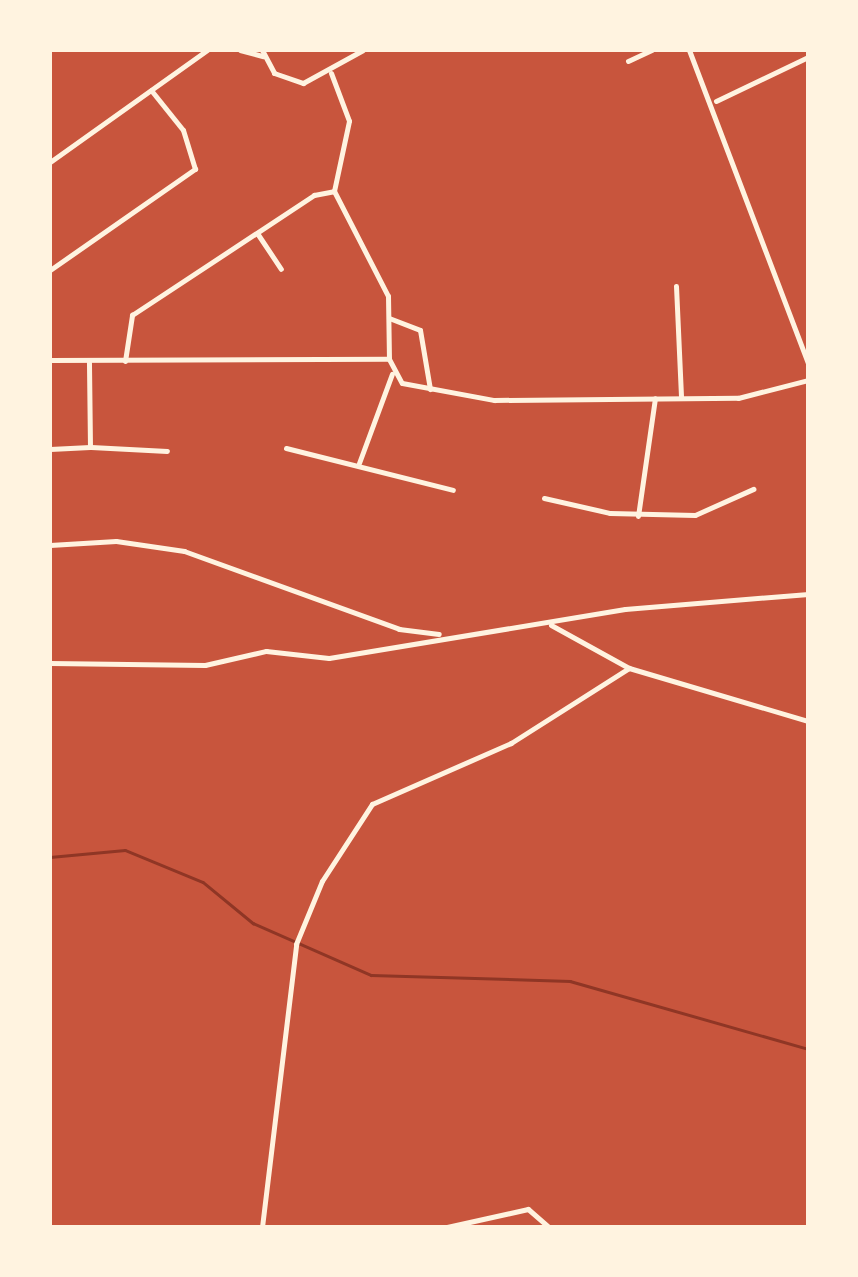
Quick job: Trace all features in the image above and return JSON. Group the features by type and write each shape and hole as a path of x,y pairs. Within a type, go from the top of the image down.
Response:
{"street":[{"path":"50,162 207,50"},
{"path":"240,50 263,53 288,82 331,73 364,50"},
{"path":"628,61 652,50"},
{"path":"689,50 715,101 808,363"},
{"path":"715,101 808,57"},
{"path":"331,73 349,120 334,192 376,262 389,318 392,374 359,463"},
{"path":"50,270 196,169 183,130 151,90"},
{"path":"124,361 132,315 257,233 334,192"},
{"path":"257,233 280,270"},
{"path":"676,286 680,398"},
{"path":"389,318 420,330 430,390"},
{"path":"50,360 389,359"},
{"path":"89,362 90,447"},
{"path":"392,374 430,390 494,400 738,398 808,380"},
{"path":"638,516 655,398"},
{"path":"286,448 359,463 453,490"},
{"path":"50,449 168,451"},
{"path":"544,498 638,516 694,515 754,489"},
{"path":"50,545 116,540 184,552 399,630 447,634"},
{"path":"50,663 205,666 266,651 329,658 447,634 808,594"},
{"path":"549,623 629,668 808,721"},
{"path":"262,1227 296,944 322,881 372,804 511,743 629,668"},
{"path":"448,1227 528,1210 549,1227"}],"waterway":[{"path":"50,857 125,850 203,882 253,923 371,975 570,981 808,1049"}]}
